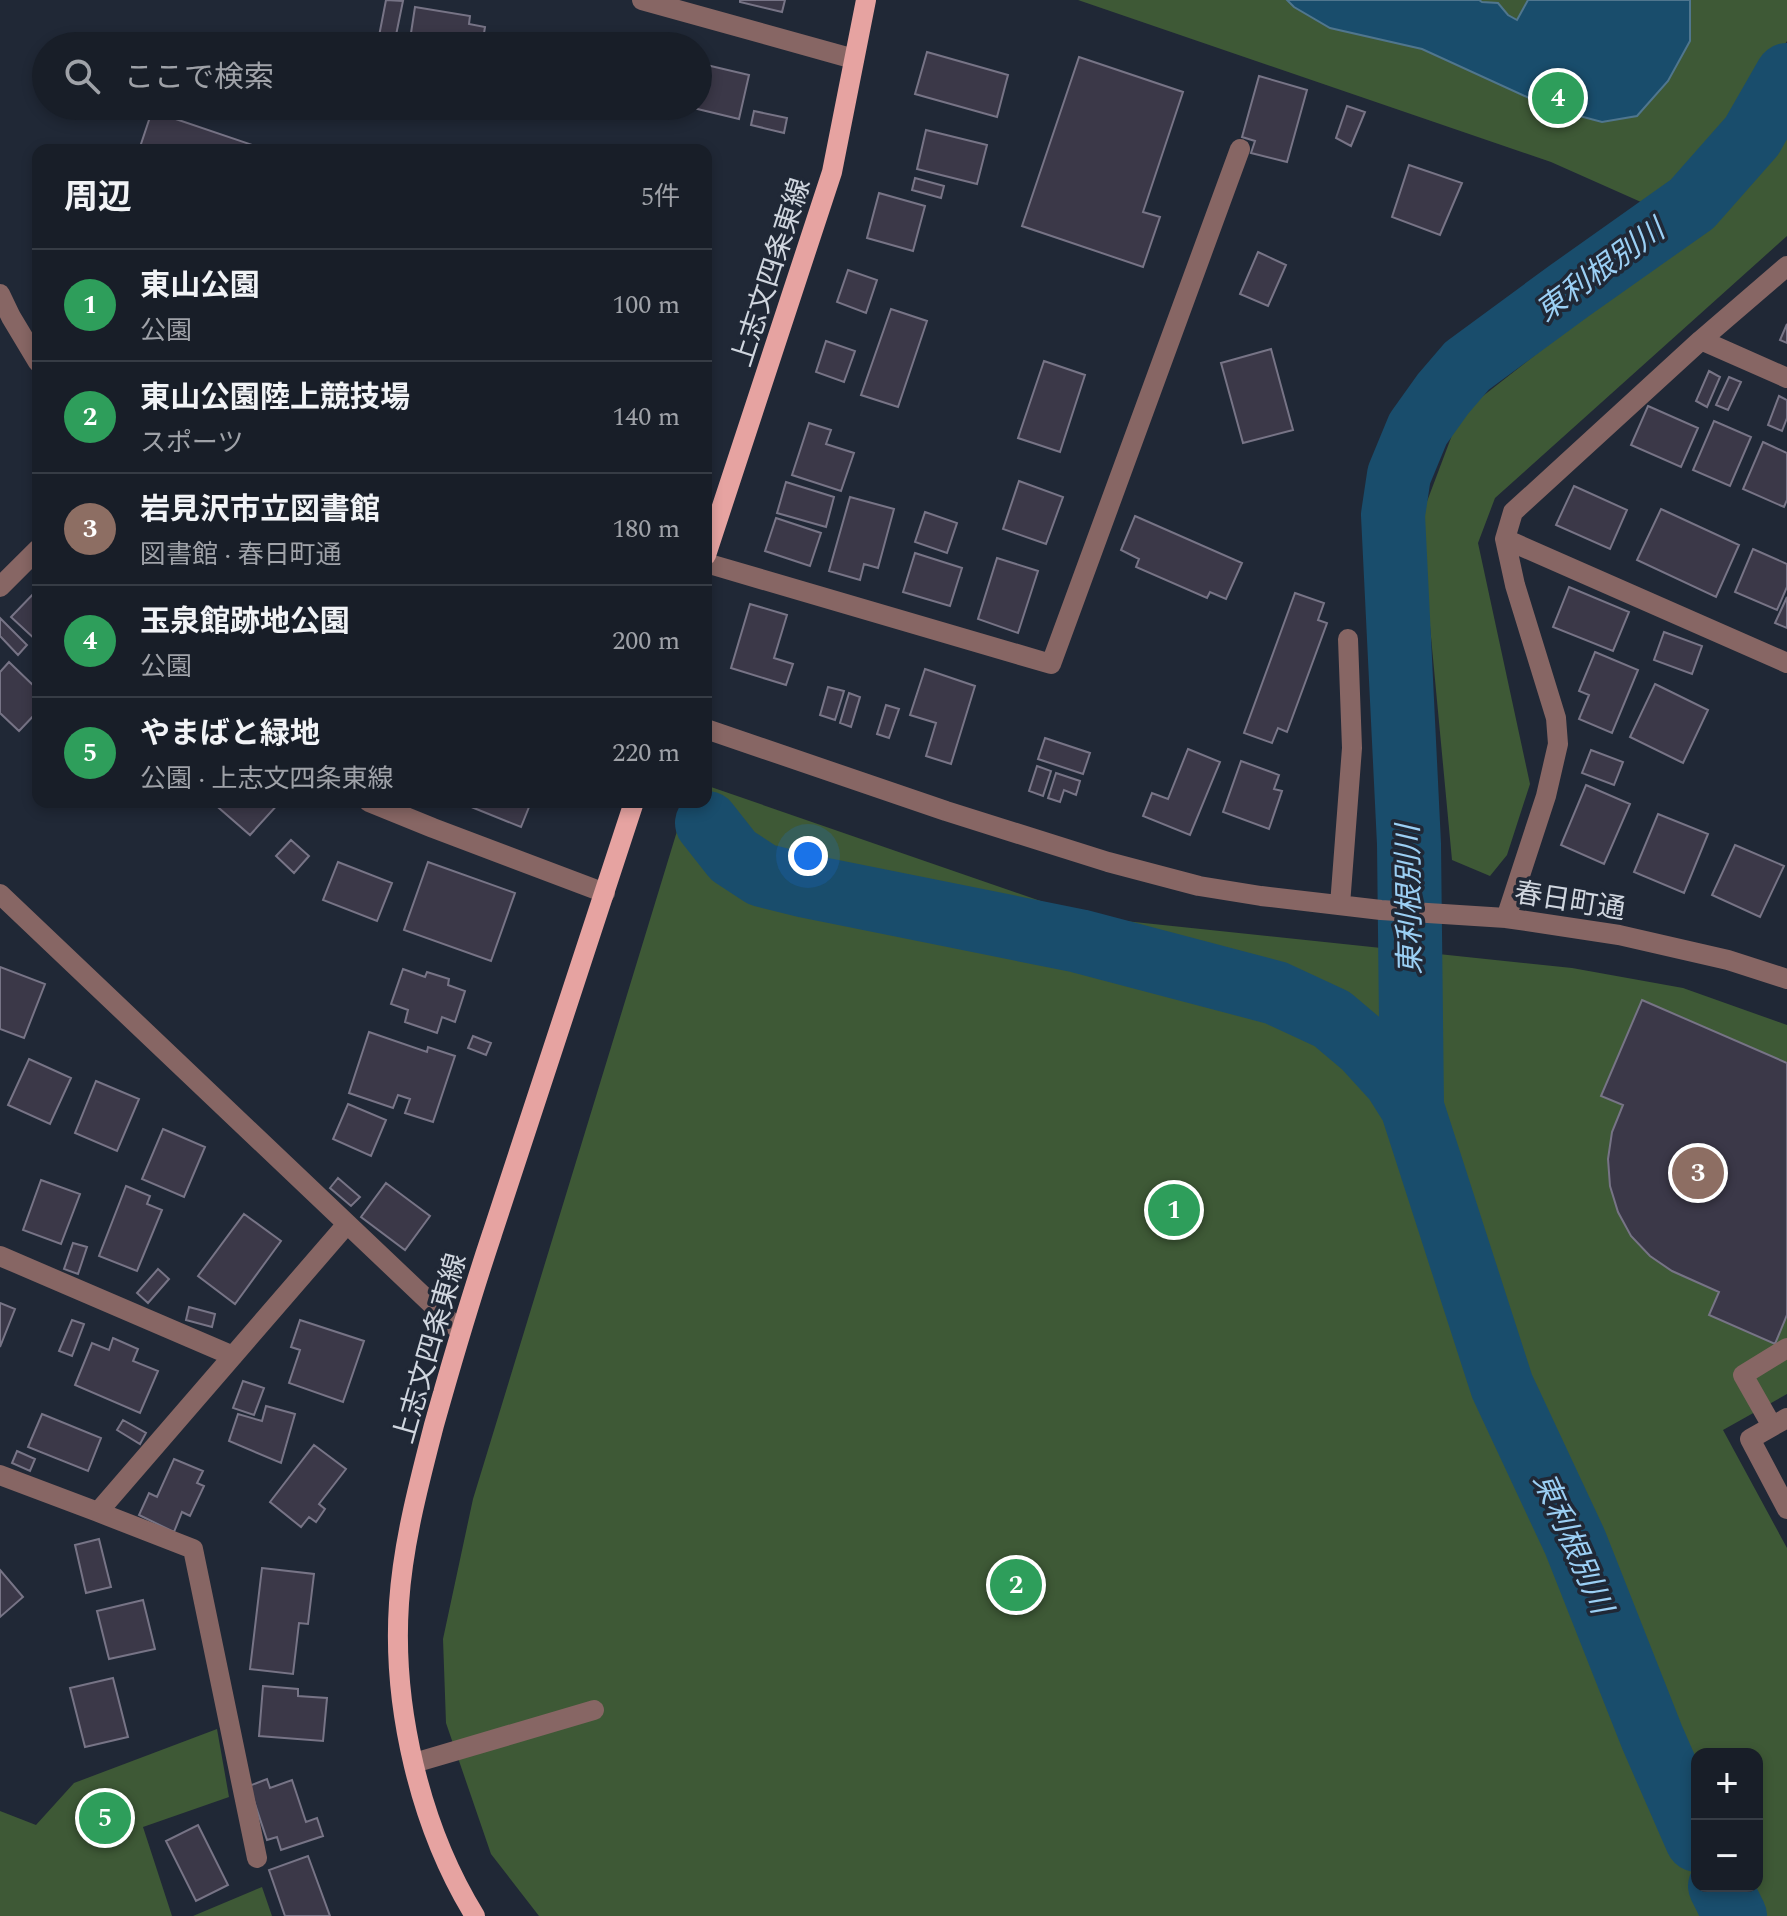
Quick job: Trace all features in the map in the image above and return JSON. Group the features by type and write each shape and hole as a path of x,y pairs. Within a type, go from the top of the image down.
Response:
{"main road":[{"name":"上志文四条東線","path":"712,537 832,172 866,0"},
{"name":"上志文四条東線","path":"475,1916 443,1853 423,1801 414,1763 401,1687 398,1644 404,1558 421,1476 460,1331 632,808"}],"street":[{"path":"642,0 854,59"},
{"path":"712,565 1051,664 1240,149"},
{"path":"1506,918 1546,796 1558,744 1556,718 1515,585 1505,539 1513,512 1787,266"},
{"path":"0,294 32,352"},
{"path":"1701,340 1787,378"},
{"path":"1505,539 1787,663"},
{"path":"0,587 32,555"},
{"path":"1340,905 1352,748 1348,639"},
{"name":"春日町通","path":"712,731 946,811 1108,862 1199,886 1381,910 1506,918 1619,935 1728,960 1787,979"},
{"path":"384,808 605,893"},
{"path":"0,894 460,1331"},
{"path":"98,1512 347,1224"},
{"path":"0,1256 233,1356"},
{"path":"1787,1348 1743,1375 1779,1422 1750,1439 1787,1509"},
{"path":"0,1475 193,1549 257,1858"},
{"path":"414,1763 594,1710"}],"green space":[{"path":"1078,0 1787,0 1787,41 1713,156 1659,210 1551,162"},
{"path":"1787,113 1787,236 1495,498 1478,543 1530,784 1507,855 1490,876 1452,860 1420,520 1460,414 1692,232 1774,136"},
{"path":"712,787 1087,917 1572,968 1683,988 1787,1025 1787,1394 1723,1430 1787,1548 1787,1916 539,1916 491,1854 446,1723 443,1639 473,1499 684,808 712,808"},
{"path":"217,1729 229,1797 143,1827 172,1916 0,1916 0,1811 36,1825 74,1783"},
{"path":"262,1887 272,1916 193,1916"}],"water":[{"path":"1287,0 1479,0 1498,3 1517,20 1528,0 1690,0 1690,41 1668,81 1637,116 1602,122 1553,109 1422,49 1330,28"}],"building":[{"path":"386,0 403,1 397,32 380,32"},
{"path":"740,0 785,0 782,12"},
{"path":"415,7 470,16 469,24 485,27 484,32 411,32"},
{"path":"927,52 1008,75 997,117 915,94"},
{"path":"1079,57 1183,92 1143,212 1160,217 1143,267 1022,226"},
{"path":"712,66 749,75 739,119 712,112"},
{"path":"1259,76 1307,90 1287,162 1251,153 1255,141 1242,137"},
{"path":"1347,106 1365,112 1351,146 1336,138"},
{"path":"754,111 787,118 784,133 751,125"},
{"path":"149,120 179,120 249,144 141,144"},
{"path":"926,130 987,145 977,184 917,169"},
{"path":"1409,165 1462,183 1440,235 1392,217"},
{"path":"915,178 944,186 941,198 912,190"},
{"path":"879,193 925,206 913,251 867,238"},
{"path":"1258,252 1286,265 1268,306 1240,294"},
{"path":"848,270 877,280 866,313 837,302"},
{"path":"891,309 927,321 898,407 861,395"},
{"path":"1787,324 1787,343 1780,340"},
{"path":"826,341 855,351 844,382 816,372"},
{"path":"1271,349 1293,430 1243,443 1221,363"},
{"path":"1044,361 1085,375 1060,452 1018,438"},
{"path":"1709,371 1720,377 1707,407 1696,401"},
{"path":"1729,377 1741,382 1728,410 1716,405"},
{"path":"1779,396 1787,400 1787,418 1782,431 1768,425"},
{"path":"1648,406 1698,428 1681,467 1631,445"},
{"path":"1714,421 1751,437 1730,486 1693,470"},
{"path":"809,423 831,430 826,444 854,453 841,491 792,475"},
{"path":"1763,442 1787,453 1787,500 1784,507 1743,489"},
{"path":"1019,481 1063,497 1046,544 1003,529"},
{"path":"786,482 834,497 826,527 777,513"},
{"path":"1574,486 1627,510 1610,549 1556,525"},
{"path":"850,497 894,509 878,568 864,564 860,580 829,571"},
{"path":"1661,509 1739,545 1716,597 1637,560"},
{"path":"925,512 957,523 947,553 915,542"},
{"path":"1135,516 1242,563 1226,599 1210,592 1207,598 1136,567 1139,559 1121,550"},
{"path":"776,518 821,533 810,566 765,551"},
{"path":"1753,549 1787,564 1787,587 1777,610 1735,592"},
{"path":"915,553 962,568 950,606 903,592"},
{"path":"997,558 1038,571 1018,633 978,619"},
{"path":"1569,587 1629,612 1613,651 1553,627"},
{"path":"1295,593 1324,603 1318,620 1327,623 1287,732 1278,728 1272,743 1244,733"},
{"path":"32,595 32,636 11,617"},
{"path":"1787,597 1787,628 1775,623"},
{"path":"750,604 787,615 774,658 793,664 786,685 731,668"},
{"path":"0,618 27,645 18,655 0,636"},
{"path":"1664,632 1702,646 1692,674 1654,660"},
{"path":"1595,652 1638,670 1612,733 1579,719 1589,695 1579,691"},
{"path":"9,662 32,684 32,717 19,731 0,713 0,672"},
{"path":"925,669 975,686 951,764 926,756 936,723 910,715"},
{"path":"1655,684 1708,710 1683,763 1630,737"},
{"path":"828,687 844,691 835,720 820,715"},
{"path":"849,693 860,697 851,727 840,723"},
{"path":"886,705 899,709 889,738 877,734"},
{"path":"1045,738 1090,753 1083,774 1038,759"},
{"path":"1188,749 1220,762 1190,835 1143,816 1152,793 1168,799"},
{"path":"1591,750 1623,762 1614,785 1582,773"},
{"path":"1241,761 1279,775 1274,789 1282,791 1269,829 1223,812"},
{"path":"1037,766 1051,771 1043,796 1029,791"},
{"path":"1056,773 1080,781 1076,795 1064,790 1060,802 1048,798"},
{"path":"1586,785 1630,804 1604,864 1561,845"},
{"path":"219,808 275,808 250,835"},
{"path":"474,808 529,808 521,827"},
{"path":"1658,814 1708,834 1684,893 1634,872"},
{"path":"291,840 309,856 294,873 276,856"},
{"path":"1735,845 1784,866 1760,917 1712,895"},
{"path":"338,862 392,883 377,921 323,900"},
{"path":"428,862 515,893 491,961 404,930"},
{"path":"0,967 45,984 24,1038 0,1029"},
{"path":"403,969 425,977 427,972 449,979 448,985 465,991 455,1022 442,1017 437,1033 405,1022 408,1010 391,1004"},
{"path":"1642,1000 1787,1063 1787,1315 1775,1344 1709,1315 1719,1292 1672,1271 1650,1256 1631,1236 1618,1212 1610,1186 1608,1159 1612,1132 1623,1105 1601,1096"},
{"path":"369,1032 427,1052 428,1047 455,1056 433,1122 405,1113 410,1099 398,1095 393,1108 349,1093"},
{"path":"473,1036 491,1043 486,1055 468,1048"},
{"path":"29,1059 71,1078 50,1124 8,1105"},
{"path":"96,1081 139,1099 117,1151 75,1133"},
{"path":"348,1104 386,1120 371,1156 333,1139"},
{"path":"163,1129 205,1147 184,1197 142,1179"},
{"path":"338,1178 360,1197 351,1206 330,1188"},
{"path":"41,1180 80,1194 61,1244 23,1230"},
{"path":"386,1183 430,1216 405,1250 361,1217"},
{"path":"126,1186 150,1196 147,1204 162,1210 137,1271 99,1256"},
{"path":"244,1214 281,1241 235,1304 198,1276"},
{"path":"73,1243 87,1247 78,1274 64,1269"},
{"path":"158,1269 169,1279 148,1303 137,1293"},
{"path":"0,1303 15,1309 0,1347"},
{"path":"189,1307 215,1314 212,1327 186,1320"},
{"path":"72,1320 84,1324 72,1356 59,1351"},
{"path":"300,1320 364,1341 343,1402 289,1383 300,1350 291,1347"},
{"path":"113,1338 138,1349 133,1361 158,1371 140,1413 75,1385 92,1343 109,1350"},
{"path":"243,1381 264,1388 254,1415 233,1408"},
{"path":"266,1406 295,1414 281,1463 229,1441 238,1414 262,1421"},
{"path":"42,1414 101,1438 88,1471 28,1447"},
{"path":"123,1420 146,1433 140,1444 117,1430"},
{"path":"314,1445 346,1469 319,1504 325,1509 316,1522 309,1517 301,1527 270,1502"},
{"path":"17,1451 35,1459 30,1471 12,1463"},
{"path":"174,1459 203,1471 197,1483 204,1486 190,1516 182,1512 174,1532 139,1515 149,1493 157,1497"},
{"path":"99,1539 111,1587 86,1593 75,1545"},
{"path":"262,1568 314,1574 308,1624 299,1623 293,1674 250,1669"},
{"path":"0,1570 23,1597 0,1617"},
{"path":"143,1600 155,1649 109,1659 97,1611"},
{"path":"113,1678 128,1737 85,1747 70,1688"},
{"path":"263,1686 298,1689 298,1696 327,1698 323,1741 259,1736"},
{"path":"267,1779 270,1788 292,1780 306,1822 317,1818 323,1836 281,1850 277,1837 267,1840 249,1786"},
{"path":"198,1825 228,1885 196,1901 166,1841"},
{"path":"308,1856 330,1916 285,1916 269,1870"}],"waterway":[{"name":"東利根別川","path":"1691,1826 1575,1542 1502,1386 1412,1107 1409,844 1393,515 1399,475 1418,429 1467,366 1692,204 1752,136 1787,75"},
{"path":"707,823 733,856 762,875 1079,941 1276,993 1332,1019 1364,1046 1395,1080 1412,1107"},
{"name":"東利根別川","path":"1723,1892 1735,1916"}],"place":[{"name":"玉泉館跡地公園","path":"1558,98"},
{"name":"岩見沢市立図書館","path":"1698,1173"},
{"name":"東山公園","path":"1174,1210"},
{"name":"東山公園陸上競技場","path":"1016,1585"},
{"name":"やまばと緑地","path":"105,1818"}]}
